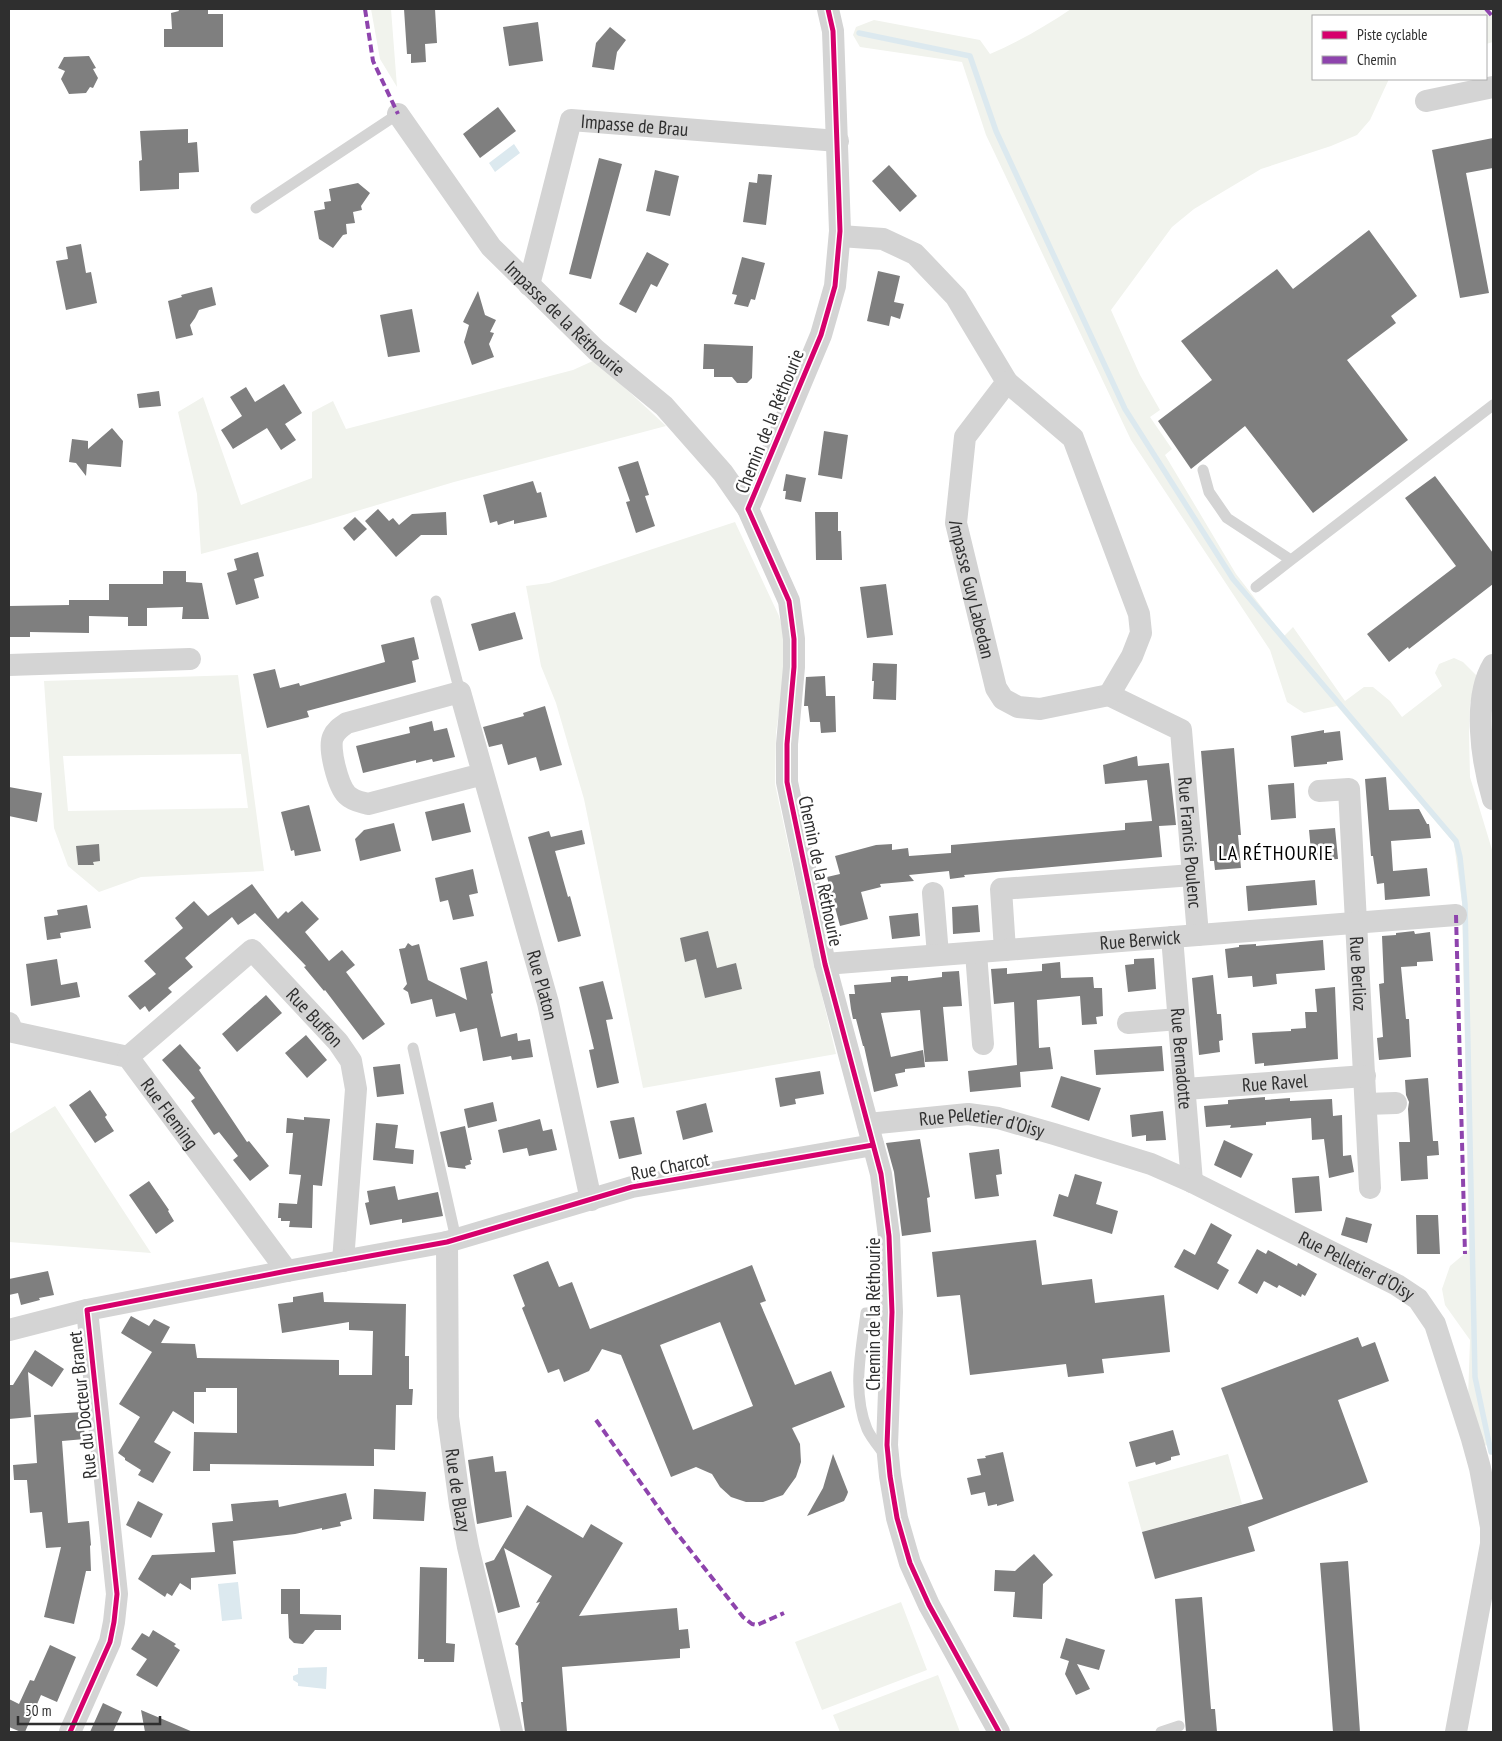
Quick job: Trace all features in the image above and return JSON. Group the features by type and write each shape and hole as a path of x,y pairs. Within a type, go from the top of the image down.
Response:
{"street":[{"name":"Chemin de la Réthourie","path":"828,9 833,31 838,141 840,236 835,286 820,335 748,510 789,601 794,638 794,667 787,744 787,782 825,964 881,1174 889,1236 892,1312 888,1461 897,1518 916,1577 935,1618 999,1732"},
{"path":"1426,101 1493,87"},
{"name":"Impasse de la Réthourie","path":"398,114 491,247 596,350 664,406 723,473 748,510"},
{"name":"Impasse de Brau","path":"529,285 571,120 838,141"},
{"path":"840,236 884,239 915,254 956,297 1007,382 1074,438 1139,614 1141,633 1132,656 1109,695"},
{"name":"Impasse Guy Labedan","path":"1007,382 965,437 956,523 996,688 1003,699 1018,707 1040,709 1109,695"},
{"path":"9,665 190,659"},
{"path":"1493,665 1488,673 1482,702 1481,730 1493,800"},
{"path":"460,692 347,723 338,729 332,738 331,747 341,787 352,799 368,804 483,774"},
{"name":"Rue Platon","path":"460,692 548,1003 591,1200"},
{"name":"Rue Francis Poulenc","path":"1109,695 1181,730 1198,935"},
{"name":"Rue Berlioz","path":"1319,791 1348,789 1357,923 1370,1188"},
{"path":"1005,950 1001,889 1193,875"},
{"path":"933,893 938,956"},
{"name":"Rue Berwick","path":"825,964 1456,915"},
{"name":"Rue Bernadotte","path":"1172,937 1192,1182"},
{"name":"Rue Buffon","path":"128,1057 252,950 338,1042 351,1061 356,1089 342,1261"},
{"path":"976,953 983,1044"},
{"path":"1128,1023 1179,1019"},
{"path":"10,1030 128,1057"},
{"name":"Rue Fleming","path":"128,1057 288,1270"},
{"name":"Rue Ravel","path":"1184,1089 1365,1076"},
{"path":"1366,1104 1396,1103"},
{"name":"Rue Pelletier d'Oisy","path":"870,1134 968,1114 998,1118 1151,1164 1192,1182 1397,1285 1418,1299 1436,1324 1472,1439 1491,1527 1491,1544 1456,1732"},
{"name":"Rue Charcot","path":"451,1241 632,1188 870,1134"},
{"name":"Rue du Docteur Branet","path":"70,1732 110,1642 116,1594 87,1310 288,1270 451,1241"},
{"name":"Rue de Blazy","path":"451,1241 448,1417 468,1546 512,1732"},
{"path":"9,1330 87,1310"}],"lane":[{"path":"256,208 398,114"},
{"path":"1256,587 1493,405"},
{"path":"1202,470 1209,492 1227,518 1291,560"},
{"path":"436,601 460,692"},
{"path":"413,1048 451,1241"},
{"path":"888,1461 868,1430 860,1403 859,1365 866,1313 892,1312"},
{"path":"1161,1732 1178,1726"}],"shaded area":[{"path":"371,9 391,9 397,87 380,59"},
{"path":"1071,9 1493,9 1493,42 1487,44 1487,15 1312,15 1312,80 1389,80 1370,120 1357,135 1331,146 1261,169 1194,209 1172,227 1111,310 1140,375 1160,410 1150,417 1172,449 1165,455 1236,574 1284,636 1293,627 1345,701 1364,687 1373,687 1390,701 1402,717 1442,686 1435,673 1439,664 1454,658 1463,662 1479,678 1470,703 1469,734 1470,777 1493,853 1493,1446 1481,1445 1468,1399 1470,1340 1445,1305 1442,1289 1450,1266 1469,1250 1462,903 1454,843 1337,706 1304,713 1287,702 1270,650 1131,440 986,135 962,62 860,47 853,35 856,27 874,20 980,40 990,54 1052,22"},
{"path":"514,144 520,153 495,172 489,163"},
{"path":"595,360 666,426 454,482 310,525 201,554 197,494 178,412 203,397 241,505 312,478 312,412 333,401 346,429 573,370"},
{"path":"735,522 779,616 784,636 786,665 776,732 775,784 809,942 836,1054 643,1088 584,799 556,703 541,666 526,586 549,583"},
{"path":"238,675 264,871 141,877 99,892 68,866 54,828 44,681","holes":["241,754 248,808 68,811 63,756"]},
{"path":"55,1106 151,1253 9,1242 9,1134"},
{"path":"1228,1454 1242,1504 1142,1532 1128,1482"},
{"path":"238,1582 242,1619 222,1621 218,1584"},
{"path":"901,1602 927,1670 822,1710 795,1642"},
{"path":"327,1667 326,1689 298,1686 298,1683 293,1680 293,1676 298,1674 298,1668"},
{"path":"938,1675 960,1732 840,1732 833,1715"}],"building":[{"path":"178,9 208,9 208,14 223,14 223,47 164,47 164,29 172,29 171,13 179,11"},
{"path":"404,9 435,9 437,43 425,44 426,62 411,63 411,54 407,54"},
{"path":"538,22 543,61 509,66 503,27"},
{"path":"610,27 626,40 617,52 614,70 592,67 596,43"},
{"path":"89,56 96,68 93,69 98,78 93,88 90,87 86,93 69,94 61,79 65,71 58,68 64,57"},
{"path":"498,107 516,131 480,158 463,134"},
{"path":"188,129 188,143 197,142 199,172 179,173 179,189 140,191 139,161 142,160 140,131"},
{"path":"1493,138 1493,168 1466,173 1489,293 1460,298 1432,150"},
{"path":"599,158 622,164 591,279 569,274"},
{"path":"889,165 917,196 900,212 872,181"},
{"path":"655,170 679,176 670,216 646,211"},
{"path":"758,174 772,175 766,225 743,222 749,182 757,183"},
{"path":"358,183 370,193 361,206 362,210 353,212 355,223 346,224 347,234 343,235 333,248 319,239 314,211 325,209 324,202 331,201 329,189"},
{"path":"1369,230 1417,296 1391,316 1396,323 1347,360 1408,440 1313,513 1245,426 1191,469 1158,421 1212,380 1181,341 1277,269 1293,289"},
{"path":"81,244 86,273 91,272 97,303 66,310 56,261 68,259 66,247"},
{"path":"647,252 669,264 657,287 651,284 636,313 619,304"},
{"path":"742,257 765,263 755,300 751,299 748,307 734,304 737,295 732,294"},
{"path":"878,271 900,276 894,302 904,304 900,319 891,316 889,326 867,321"},
{"path":"212,287 216,305 199,310 190,325 193,335 176,339 168,301 182,297 181,295"},
{"path":"478,291 485,315 496,320 490,332 494,333 489,344 494,357 472,365 464,342 469,325 463,322"},
{"path":"412,309 420,352 388,357 380,315"},
{"path":"704,344 753,346 752,378 747,383 737,383 732,377 714,377 714,369 703,369"},
{"path":"284,384 302,413 285,424 296,440 281,450 267,428 233,449 221,430 242,416 230,397 246,387 255,402"},
{"path":"159,391 161,406 139,408 137,394"},
{"path":"112,428 123,441 121,467 87,464 86,476 76,463 69,462 72,439 88,441 88,449"},
{"path":"824,431 848,435 842,479 818,475"},
{"path":"638,461 649,495 645,496 655,526 636,533 626,502 630,501 618,467"},
{"path":"786,474 806,478 801,502 785,499 786,491 783,491"},
{"path":"1435,476 1493,553 1493,584 1409,649 1408,647 1389,662 1367,634 1456,566 1405,498"},
{"path":"533,481 537,493 541,492 547,517 514,524 514,520 498,525 497,521 490,523 483,495"},
{"path":"378,509 389,521 393,518 399,525 412,514 446,512 447,535 421,535 396,557 365,521"},
{"path":"815,512 838,512 838,531 841,531 842,560 816,560"},
{"path":"355,517 367,529 354,541 343,528"},
{"path":"258,552 264,576 254,579 259,598 236,605 227,573 237,570 234,559"},
{"path":"163,571 186,571 186,582 202,583 209,619 182,619 183,607 147,608 147,626 128,626 128,617 89,616 89,633 30,632 30,637 9,637 9,606 69,605 69,600 109,600 109,584 163,584"},
{"path":"886,584 893,635 867,638 860,587"},
{"path":"515,612 523,639 479,651 471,624"},
{"path":"414,637 419,659 412,661 416,682 307,711 309,717 267,728 253,674 275,669 280,688 299,683 300,686 385,662 381,645"},
{"path":"873,663 897,664 896,700 873,699"},
{"path":"825,676 826,696 835,696 836,732 821,733 820,722 810,722 808,706 804,706 806,677"},
{"path":"545,706 562,765 540,771 536,757 508,765 502,744 489,747 483,727 524,716 523,713"},
{"path":"432,721 434,731 447,728 455,757 433,762 432,759 416,763 416,760 363,773 356,746 410,733 409,727"},
{"path":"1324,730 1324,733 1340,731 1343,760 1327,762 1327,764 1294,767 1291,736"},
{"path":"1234,748 1241,835 1238,835 1241,868 1215,870 1214,861 1210,861 1201,751"},
{"path":"1137,756 1138,766 1169,763 1176,825 1159,826 1162,857 964,875 965,877 950,879 949,871 909,875 914,881 880,884 881,887 861,892 868,919 840,926 827,877 840,874 835,856 876,845 892,844 892,850 908,848 909,856 951,853 951,845 1125,830 1125,823 1152,821 1147,780 1105,784 1103,765"},
{"path":"1386,777 1389,810 1419,809 1427,824 1429,824 1431,838 1391,841 1393,871 1427,868 1430,896 1385,900 1384,883 1377,884 1373,856 1371,856 1365,779"},
{"path":"1294,783 1296,818 1271,820 1268,785"},
{"path":"9,787 42,793 37,822 9,816"},
{"path":"464,803 471,832 432,841 425,812"},
{"path":"309,805 321,851 295,856 294,850 291,851 281,812"},
{"path":"394,823 401,851 360,861 355,839 364,830"},
{"path":"1335,828 1338,859 1312,861 1309,830"},
{"path":"582,830 585,844 555,851 581,936 558,942 528,837 549,831 551,837"},
{"path":"99,844 100,861 93,862 94,865 78,865 76,846"},
{"path":"473,869 478,893 469,895 474,916 453,920 448,900 440,902 435,878"},
{"path":"1315,880 1317,905 1248,911 1246,886"},
{"path":"252,884 278,919 286,911 288,913 302,901 319,919 305,932 329,961 342,950 355,965 346,972 385,1024 363,1040 325,990 304,967 306,966 255,913 238,925 232,917 185,958 193,967 168,988 172,992 149,1012 145,1006 140,1010 128,996 156,974 144,961 183,928 175,918 194,901 208,916"},
{"path":"87,905 91,928 60,933 61,938 47,940 44,917 58,915 57,910"},
{"path":"978,905 980,932 953,934 952,907"},
{"path":"918,913 920,936 892,939 889,916"},
{"path":"708,931 717,968 736,963 742,989 705,998 696,959 685,962 680,938"},
{"path":"1414,931 1415,934 1430,932 1433,961 1417,962 1417,966 1401,967 1406,1019 1409,1019 1411,1057 1379,1060 1377,1038 1383,1037 1379,984 1384,983 1382,936"},
{"path":"1323,940 1325,970 1276,974 1277,984 1253,987 1252,976 1228,978 1225,949 1239,947 1239,945 1256,944 1256,946"},
{"path":"408,943 412,946 419,944 428,980 467,1000 460,968 487,961 493,993 491,994 501,1037 517,1033 518,1041 530,1039 533,1057 512,1060 511,1056 483,1061 477,1028 460,1032 455,1013 436,1017 432,999 411,1004 408,992 403,989 407,984 399,949 405,948"},
{"path":"1154,958 1156,989 1128,992 1125,965 1134,964 1134,959"},
{"path":"57,959 61,985 77,982 80,997 31,1006 26,964"},
{"path":"1060,962 1061,978 1093,977 1094,988 1102,988 1103,1016 1096,1017 1097,1024 1082,1025 1080,996 1037,1000 1039,1048 1050,1047 1053,1069 1020,1072 1021,1087 970,1092 968,1071 1017,1065 1014,1002 994,1004 991,969 1007,968 1007,974 1042,971 1042,964"},
{"path":"959,971 962,1006 943,1007 948,1061 925,1062 920,1010 881,1013 891,1057 923,1050 925,1067 905,1069 905,1072 895,1074 898,1086 874,1092 864,1046 851,1009 849,994 855,994 854,985 891,982 891,977 900,976 908,976 908,981 942,977 942,972"},
{"path":"1213,975 1217,1014 1221,1014 1223,1040 1219,1041 1220,1052 1199,1055 1192,978"},
{"path":"603,981 613,1019 606,1020 619,1083 597,1088 589,1050 594,1049 579,987"},
{"path":"1335,987 1338,1059 1264,1066 1264,1063 1255,1064 1252,1033 1291,1031 1291,1029 1306,1028 1305,1012 1317,1012 1315,989"},
{"path":"266,995 282,1013 237,1052 222,1034"},
{"path":"306,1035 327,1060 307,1078 285,1053"},
{"path":"180,1044 201,1068 199,1070 247,1142 249,1141 269,1166 250,1181 233,1160 238,1156 219,1132 214,1135 191,1101 195,1098 162,1060"},
{"path":"1162,1046 1164,1071 1096,1075 1094,1050"},
{"path":"400,1064 404,1094 377,1097 373,1067"},
{"path":"820,1071 824,1094 795,1099 796,1104 780,1107 775,1078"},
{"path":"1061,1076 1101,1088 1089,1121 1051,1107"},
{"path":"1428,1078 1433,1141 1438,1141 1439,1155 1427,1156 1428,1179 1401,1181 1399,1142 1410,1142 1409,1102 1406,1095 1405,1080"},
{"path":"90,1090 107,1115 105,1117 114,1131 95,1143 69,1105"},
{"path":"1265,1097 1265,1100 1290,1098 1290,1101 1332,1099 1333,1116 1342,1115 1343,1156 1351,1155 1354,1172 1329,1178 1324,1139 1312,1140 1311,1118 1266,1122 1266,1125 1230,1128 1231,1125 1206,1127 1204,1106 1228,1104 1228,1100"},
{"path":"493,1102 497,1121 468,1128 464,1109"},
{"path":"706,1103 713,1132 683,1140 676,1111"},
{"path":"1163,1111 1166,1140 1146,1141 1146,1135 1132,1137 1130,1115"},
{"path":"304,1117 330,1119 322,1186 313,1185 312,1228 289,1227 290,1221 281,1221 281,1218 278,1218 279,1203 297,1204 301,1175 289,1174 293,1133 286,1133 287,1118 304,1120"},
{"path":"634,1117 642,1154 619,1159 610,1121"},
{"path":"540,1119 543,1131 552,1129 557,1150 529,1156 527,1148 503,1153 498,1130"},
{"path":"376,1123 398,1125 395,1148 414,1150 413,1164 373,1160"},
{"path":"465,1126 472,1160 470,1160 471,1164 465,1166 466,1169 448,1167 440,1132"},
{"path":"920,1139 930,1197 927,1198 931,1232 902,1236 894,1172 886,1143"},
{"path":"1224,1140 1253,1154 1241,1178 1214,1165"},
{"path":"999,1149 1002,1174 996,1175 999,1196 975,1199 969,1153"},
{"path":"1075,1174 1102,1182 1096,1204 1118,1211 1112,1234 1053,1216 1059,1194 1068,1197"},
{"path":"1319,1176 1322,1211 1295,1213 1292,1178"},
{"path":"149,1181 169,1210 174,1221 156,1234 129,1195"},
{"path":"395,1186 398,1200 438,1192 443,1216 402,1223 402,1219 370,1225 365,1203 369,1202 367,1191"},
{"path":"1416,1215 1438,1215 1440,1254 1417,1254"},
{"path":"1346,1217 1372,1224 1367,1243 1341,1235"},
{"path":"1211,1223 1232,1235 1217,1263 1229,1270 1218,1290 1174,1267 1184,1249 1195,1255"},
{"path":"1036,1240 1042,1285 1092,1279 1095,1303 1164,1295 1170,1352 1102,1359 1104,1373 1068,1377 1066,1364 970,1375 960,1295 937,1297 932,1252"},
{"path":"1257,1249 1266,1254 1268,1250 1297,1266 1298,1263 1317,1274 1305,1296 1302,1294 1301,1297 1279,1285 1277,1288 1264,1281 1257,1294 1238,1283"},
{"path":"548,1261 559,1287 572,1282 590,1329 752,1265 766,1301 760,1303 795,1385 831,1371 845,1407 792,1428 800,1444 801,1462 796,1477 783,1495 763,1502 746,1502 731,1497 720,1487 712,1474 696,1467 671,1477 621,1355 602,1349 589,1371 564,1382 559,1369 548,1373 522,1308 525,1306 513,1275","holes":["720,1322 753,1406 693,1430 660,1345"]},
{"path":"48,1271 54,1295 21,1305 18,1293 9,1295 9,1279"},
{"path":"323,1292 324,1302 406,1304 405,1356 409,1356 409,1389 413,1389 412,1405 396,1405 395,1450 374,1449 374,1466 210,1464 210,1471 193,1471 194,1432 237,1433 237,1388 206,1388 206,1392 194,1392 194,1424 173,1411 154,1442 171,1452 153,1483 138,1475 141,1470 118,1453 140,1417 119,1404 152,1352 121,1333 131,1316 149,1326 154,1319 170,1327 161,1343 195,1344 197,1358 339,1360 339,1375 372,1375 373,1331 349,1330 349,1322 282,1333 278,1304 293,1302 293,1297"},
{"path":"1358,1337 1362,1347 1375,1342 1389,1381 1338,1400 1368,1482 1248,1527 1255,1551 1155,1579 1142,1532 1263,1499 1221,1388"},
{"path":"35,1350 64,1369 52,1387 28,1372 31,1417 9,1419 9,1385 13,1385"},
{"path":"83,1412 85,1439 62,1441 68,1523 89,1521 91,1545 91,1571 86,1571 74,1624 44,1617 61,1547 46,1548 42,1512 30,1513 27,1480 14,1480 13,1465 37,1463 34,1415"},
{"path":"1173,1430 1180,1455 1171,1457 1171,1460 1156,1465 1155,1462 1136,1467 1129,1442"},
{"path":"1003,1452 1014,1501 997,1506 997,1504 988,1506 985,1492 971,1495 967,1478 981,1475 977,1459"},
{"path":"833,1454 848,1492 847,1495 844,1501 807,1516 823,1488"},
{"path":"493,1456 495,1472 506,1471 512,1517 477,1524 468,1460"},
{"path":"374,1489 426,1492 424,1521 373,1519"},
{"path":"346,1493 352,1519 340,1522 341,1526 295,1534 233,1541 236,1574 191,1578 191,1590 180,1583 172,1596 167,1593 165,1597 138,1579 152,1555 215,1552 212,1523 233,1521 231,1504 278,1500 279,1507"},
{"path":"138,1501 163,1514 151,1538 126,1525"},
{"path":"527,1505 583,1538 591,1524 623,1543 579,1616 677,1608 679,1630 688,1629 690,1648 680,1649 680,1658 562,1667 567,1732 525,1732 521,1702 523,1702 518,1646 515,1644 540,1602 536,1603 552,1576 504,1548 520,1607 498,1613 485,1563 494,1560"},
{"path":"1034,1554 1053,1575 1043,1584 1042,1619 1013,1617 1015,1592 994,1591 995,1570 1015,1571"},
{"path":"1348,1561 1360,1732 1333,1732 1320,1563"},
{"path":"420,1567 447,1568 446,1643 455,1644 454,1662 424,1662 424,1659 418,1659"},
{"path":"281,1589 300,1589 300,1614 341,1615 341,1630 315,1630 303,1644 294,1643 289,1638 288,1614 281,1614"},
{"path":"1202,1597 1211,1709 1215,1709 1217,1732 1186,1732 1175,1599"},
{"path":"153,1630 176,1644 174,1646 180,1650 157,1687 136,1675 147,1659 131,1649 142,1633 149,1637"},
{"path":"1066,1638 1105,1650 1099,1670 1077,1664 1090,1689 1076,1695 1065,1674 1069,1661 1060,1658"},
{"path":"50,1645 76,1657 57,1702 41,1695 25,1732 21,1732 9,1727 9,1699 19,1704 30,1680 34,1681"},
{"path":"103,1703 122,1712 113,1732 90,1732"},
{"path":"141,1710 193,1732 145,1732"}],"waterway":[{"path":"859,33 970,56 996,131 1125,409 1233,579 1456,841 1460,857 1465,904 1475,1377 1491,1452"}],"marked path":[{"path":"365,9 373,61 398,114"},
{"path":"1486,9 1493,17"},
{"path":"1456,915 1465,1254"},
{"path":"596,1420 675,1531 743,1617 752,1624 757,1625 784,1613"}],"cycle path":[{"path":"828,9 833,31 840,231 835,286 821,335 748,509 789,601 794,639 794,667 787,744 787,782 825,964 881,1174 889,1236 892,1312 887,1445 897,1518 910,1563 929,1605 999,1732"},
{"path":"70,1732 110,1642 117,1594 87,1310 447,1242 632,1187 873,1145"}],"district":[{"name":"LA RÉTHOURIE","path":"1276,853"}]}
